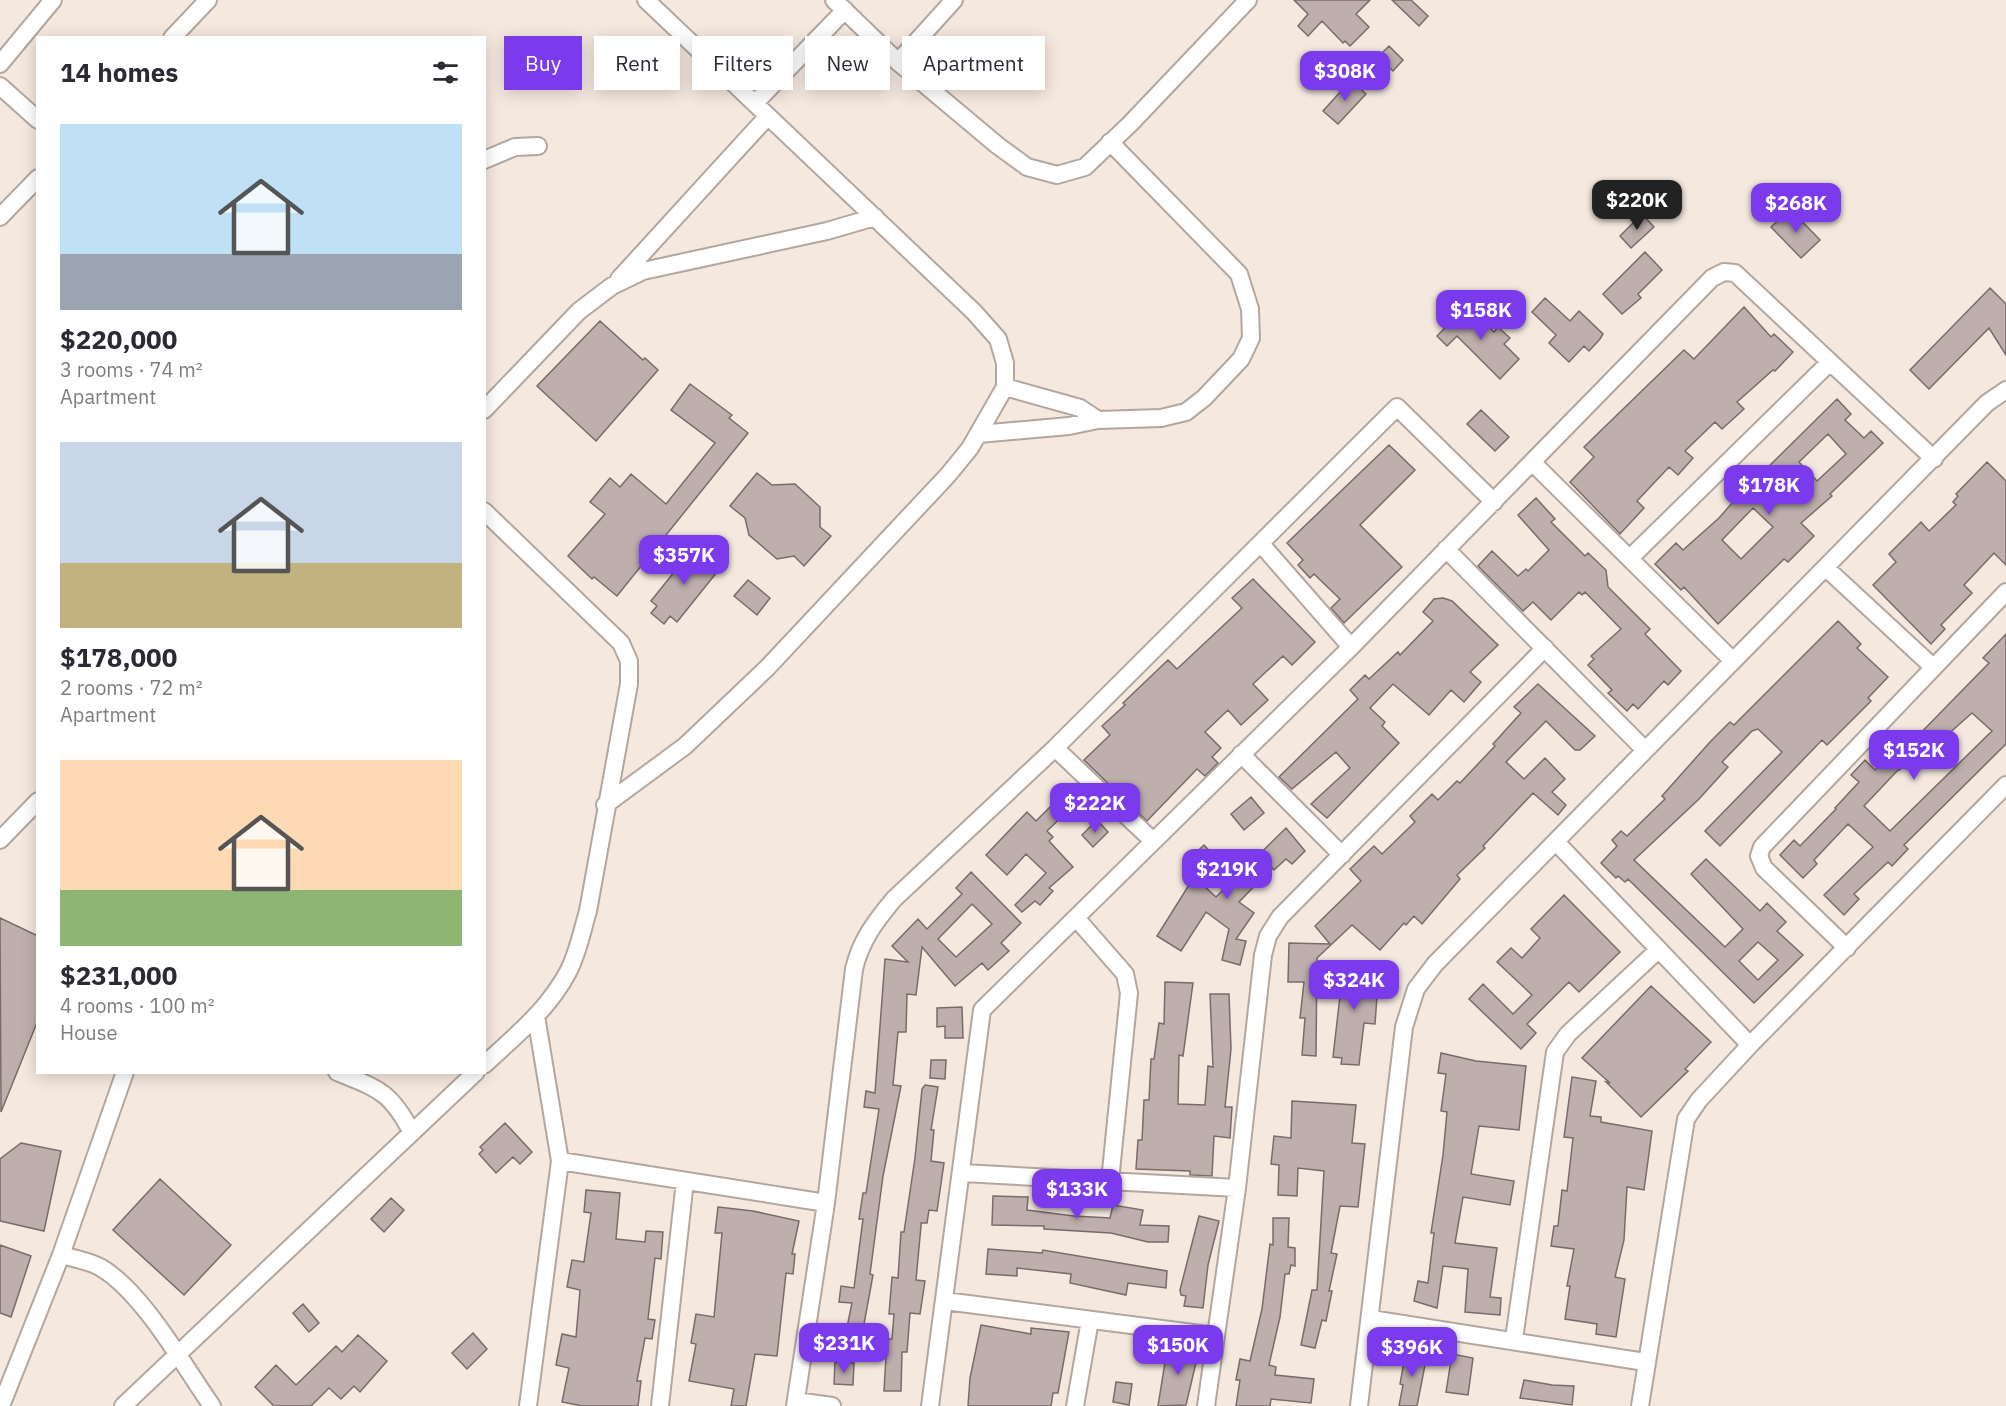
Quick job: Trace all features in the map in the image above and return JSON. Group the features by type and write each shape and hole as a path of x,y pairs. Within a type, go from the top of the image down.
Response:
{"street":[{"path":"0,64 53,0"},
{"path":"174,36 208,0"},
{"path":"605,805 685,746 767,668 948,475 979,434 1005,387 1005,363 998,339 974,312 646,0"},
{"path":"898,62 954,0"},
{"path":"755,103 839,5 898,62 997,145 1027,167 1057,175 1085,166 1248,0"},
{"path":"0,86 36,118"},
{"path":"486,408 579,311 612,286 768,116"},
{"path":"979,434 1069,426 1098,420 1161,418 1186,412 1204,398 1241,359 1251,338 1250,309 1239,274 1110,142"},
{"path":"486,159 515,147 538,146"},
{"path":"0,217 36,180"},
{"path":"612,286 643,272 875,218"},
{"path":"930,1406 963,1173 982,1010 1351,647 1712,278 1724,272 1735,273 1934,459"},
{"path":"1630,558 1830,362"},
{"path":"1005,387 1080,408 1098,420"},
{"path":"1359,1406 1404,1027 1416,989 1435,964 1557,843 1732,660 1988,403 2006,390"},
{"path":"832,1406 796,1403 826,1203 854,969 859,949 871,926 894,899 1055,748 1397,407 1494,502"},
{"path":"1533,462 1732,660"},
{"path":"486,513 621,643 629,661 629,684 605,805 588,910 578,947 568,972 536,1016 486,1063"},
{"path":"1261,544 1351,647"},
{"path":"1446,549 1646,750"},
{"path":"1826,568 1933,667"},
{"path":"1847,948 1764,868 1759,856 1762,847 2006,592"},
{"path":"1206,1406 1237,1188 1263,955 1269,936 1280,917 1545,648"},
{"path":"1055,748 1153,841"},
{"path":"1242,754 1342,855"},
{"path":"1640,1406 1645,1362 1686,1119 1699,1100 1750,1045 2006,785"},
{"path":"0,840 34,810"},
{"path":"1557,843 1750,1045"},
{"path":"1077,919 1125,974 1129,993 1110,1181"},
{"path":"1514,1340 1555,1052 1568,1034 1658,951"},
{"path":"528,1406 560,1161 536,1016"},
{"path":"1,1406 61,1255 124,1074"},
{"path":"343,1074 381,1091 398,1106 412,1133"},
{"path":"123,1406 474,1074"},
{"path":"560,1161 826,1203"},
{"path":"963,1173 1237,1188"},
{"path":"660,1406 685,1181"},
{"path":"61,1255 99,1266 122,1283 212,1406"},
{"path":"945,1302 1216,1336"},
{"path":"1371,1319 1645,1362"},
{"path":"1076,1406 1090,1320"}],"building":[{"path":"1294,0 1370,0 1356,14 1369,27 1350,46 1345,41 1343,43 1322,21 1308,36 1298,26 1308,14"},
{"path":"1392,0 1411,0 1428,16 1419,26"},
{"path":"1389,46 1403,60 1393,71 1378,57"},
{"path":"1351,80 1366,94 1338,124 1323,111"},
{"path":"1790,209 1820,240 1801,258 1771,227"},
{"path":"1642,214 1654,227 1631,248 1620,236"},
{"path":"1645,252 1662,270 1638,294 1641,298 1622,314 1603,294"},
{"path":"1990,288 2006,304 2006,355 1989,328 1929,389 1910,370"},
{"path":"1545,298 1570,321 1579,311 1603,334 1589,351 1584,346 1569,362 1549,343 1556,335 1532,312"},
{"path":"1468,305 1494,332 1498,327 1510,338 1504,344 1519,359 1500,379 1457,336 1447,346 1437,336"},
{"path":"1744,307 1771,337 1774,334 1793,352 1775,371 1773,370 1737,402 1744,409 1722,429 1715,422 1685,451 1693,458 1678,475 1669,467 1637,501 1644,508 1620,534 1570,482 1594,457 1584,447 1684,350 1694,359"},
{"path":"600,321 643,360 645,358 658,370 596,441 537,386"},
{"path":"690,384 732,415 729,418 748,433 617,596 594,577 592,579 568,556 605,514 590,502 610,478 620,487 631,474 666,504 715,443 671,410"},
{"path":"1837,399 1851,414 1845,420 1864,438 1871,431 1883,443 1830,494 1832,496 1801,523 1814,536 1788,562 1784,559 1718,624 1684,587 1681,590 1655,564 1676,543 1683,550 1719,518 1740,494 1739,492 1756,479","holes":["1828,434 1846,454 1817,481 1799,462","1753,508 1773,527 1741,559 1722,540"]},
{"path":"1481,410 1509,437 1495,451 1467,424"},
{"path":"1389,445 1415,470 1360,525 1402,567 1344,623 1331,608 1340,599 1314,574 1310,578 1298,565 1303,560 1287,543"},
{"path":"1987,462 2006,481 2006,565 1994,553 1964,585 1972,593 1941,625 1945,629 1931,644 1873,585 1896,562 1889,554 1921,522 1929,531 1956,505 1953,502 1958,496 1956,494"},
{"path":"757,473 772,485 795,484 820,507 820,527 831,536 804,566 794,556 777,559 749,535 745,518 730,506"},
{"path":"1536,498 1555,519 1551,522 1585,556 1588,553 1606,570 1608,587 1650,629 1645,634 1681,671 1668,685 1664,681 1638,709 1633,704 1627,711 1608,693 1612,690 1588,665 1594,659 1591,656 1621,629 1585,592 1582,595 1579,592 1551,620 1533,602 1523,611 1478,566 1492,551 1518,576 1526,569 1528,571 1549,550 1518,515"},
{"path":"695,546 721,567 677,622 670,616 664,624 651,613 657,606 651,601"},
{"path":"1253,579 1315,642 1292,665 1283,656 1253,684 1268,700 1241,725 1228,710 1205,732 1221,748 1212,757 1218,763 1205,776 1197,769 1147,821 1084,760 1110,735 1102,726 1125,705 1123,703 1168,660 1177,669 1242,608 1232,598"},
{"path":"748,580 770,598 757,615 734,596"},
{"path":"1443,598 1452,601 1498,645 1470,672 1481,682 1464,702 1451,690 1429,715 1393,684 1370,708 1385,722 1382,726 1399,743 1327,818 1311,804 1350,768 1336,752 1292,789 1279,777 1358,699 1350,690 1365,675 1369,679 1398,652 1400,655 1433,621 1423,612 1434,599"},
{"path":"1838,621 1861,644 1857,648 1888,677 1868,698 1871,701 1827,745 1822,740 1720,846 1705,831 1782,752 1758,729 1752,731 1722,762 1728,767 1699,799 1634,860 1725,947 1743,929 1691,874 1706,859 1760,911 1767,903 1786,922 1777,931 1803,955 1754,1003 1628,879 1625,882 1618,876 1616,878 1601,863 1617,846 1612,840 1621,831 1627,836 1665,799 1662,796 1710,742 1730,722 1734,725","holes":["1758,942 1778,960 1758,980 1739,961"]},
{"path":"2006,634 2006,744 1904,845 1908,849 1892,866 1888,862 1854,894 1859,899 1844,915 1824,895 1873,847 1848,824 1814,860 1817,864 1803,878 1780,855 1794,840 1800,846 1836,809 1859,782 1851,775 1865,760 1875,770 1899,745 1904,750 1989,663 1983,658","holes":["1972,713 1992,731 1890,831 1864,806 1897,771 1904,767 1906,769 1929,746 1936,742 1937,744"]},
{"path":"1538,684 1595,736 1580,750 1575,750 1546,721 1506,762 1524,779 1545,758 1565,779 1552,792 1566,805 1558,815 1533,793 1483,846 1485,848 1457,875 1460,879 1422,924 1414,916 1406,925 1404,923 1380,950 1352,925 1317,958 1316,1056 1302,1055 1305,1018 1300,1018 1304,982 1288,982 1289,943 1330,944 1315,926 1361,881 1350,869 1374,846 1382,854 1415,822 1410,816 1432,794 1438,800 1457,781 1460,783 1495,746 1493,744 1521,713 1514,707"},
{"path":"1065,792 1076,803 1047,831 1053,837 1049,841 1073,867 1049,888 1053,891 1040,905 1035,901 1022,912 1015,905 1046,873 1026,854 1007,875 986,855 1027,812 1036,821"},
{"path":"1251,797 1264,813 1244,830 1231,814"},
{"path":"1097,820 1108,832 1093,847 1082,835"},
{"path":"1286,828 1305,851 1292,864 1286,859 1274,870 1272,868 1239,902 1254,913 1236,939 1246,941 1240,965 1222,960 1229,929 1206,912 1181,951 1157,936 1194,877 1216,897"},
{"path":"1204,845 1216,858 1199,875 1186,862"},
{"path":"971,872 1021,923 1001,943 1009,951 988,970 982,963 955,986 922,947 916,995 907,994 906,1032 898,1032 893,1085 901,1086 883,1176 870,1274 873,1275 862,1335 846,1332 852,1303 839,1302 841,1286 854,1288 863,1219 859,1219 863,1193 866,1193 879,1109 864,1107 866,1091 875,1093 885,959 908,962 892,946 918,919 927,929 962,894 956,888","holes":["972,904 992,924 956,957 938,939"]},
{"path":"1564,895 1620,952 1579,992 1569,982 1527,1024 1536,1033 1521,1049 1469,999 1483,984 1513,1014 1532,995 1497,962 1511,948 1522,958 1540,938 1531,929"},
{"path":"0,918 36,935 36,1025 1,1112"},
{"path":"1344,961 1375,964 1371,996 1377,996 1375,1024 1364,1023 1359,1065 1341,1064 1342,1058 1333,1057"},
{"path":"1165,982 1193,983 1183,1056 1179,1055 1178,1104 1205,1105 1208,1066 1213,1067 1210,994 1229,994 1231,1049 1225,1107 1232,1107 1230,1138 1214,1136 1212,1176 1190,1175 1190,1171 1136,1169 1138,1140 1142,1140 1144,1100 1149,1100 1151,1059 1154,1059 1159,1023 1164,1024"},
{"path":"1651,986 1711,1042 1685,1069 1688,1071 1641,1117 1606,1082 1610,1083 1582,1058"},
{"path":"962,1007 963,1038 945,1038 945,1026 937,1027 937,1008"},
{"path":"1441,1053 1476,1061 1526,1066 1519,1130 1479,1126 1471,1174 1514,1181 1510,1205 1463,1197 1455,1243 1497,1248 1490,1297 1501,1298 1500,1315 1465,1312 1468,1269 1443,1266 1437,1308 1414,1301 1418,1281 1428,1283 1434,1233 1431,1233 1443,1155 1447,1112 1441,1111 1446,1074 1438,1073"},
{"path":"931,1060 946,1060 945,1079 930,1078"},
{"path":"1572,1077 1596,1081 1590,1116 1601,1117 1601,1122 1652,1131 1644,1190 1627,1187 1624,1240 1615,1277 1625,1279 1616,1337 1596,1334 1597,1324 1565,1319 1570,1286 1567,1286 1574,1249 1551,1246 1554,1226 1558,1226 1562,1190 1567,1191 1573,1138 1564,1137"},
{"path":"925,1085 938,1087 931,1130 934,1130 931,1161 944,1163 937,1211 929,1210 927,1223 921,1223 916,1280 925,1281 920,1314 910,1313 907,1352 902,1352 901,1391 884,1391 887,1339 892,1339 894,1314 889,1314 892,1277 898,1278 901,1232 904,1232 922,1089"},
{"path":"1292,1101 1356,1105 1352,1143 1365,1144 1358,1207 1340,1206 1331,1253 1337,1254 1329,1291 1332,1291 1326,1321 1322,1320 1315,1348 1301,1345 1312,1290 1317,1290 1324,1171 1298,1168 1297,1196 1278,1195 1279,1165 1271,1164 1274,1136 1291,1138"},
{"path":"505,1123 532,1152 520,1164 513,1157 496,1173 479,1154 483,1150 480,1147"},
{"path":"21,1143 61,1151 44,1231 0,1221 0,1159"},
{"path":"160,1179 231,1245 184,1295 113,1230"},
{"path":"586,1190 620,1193 616,1239 645,1242 646,1231 663,1232 661,1259 655,1258 648,1319 655,1320 652,1339 645,1338 637,1381 641,1381 638,1406 583,1406 562,1402 569,1368 556,1365 562,1334 576,1337 580,1290 567,1287 572,1260 584,1262 591,1213 584,1212"},
{"path":"993,1196 1028,1197 1027,1210 1074,1216 1110,1218 1113,1205 1143,1210 1140,1225 1169,1226 1168,1242 1148,1242 1111,1233 1044,1229 1044,1226 992,1225"},
{"path":"391,1198 404,1210 384,1232 371,1219"},
{"path":"718,1207 753,1211 799,1221 792,1254 795,1254 793,1274 786,1273 777,1356 755,1354 746,1406 731,1406 734,1389 689,1381 696,1344 691,1343 696,1314 714,1317 722,1233 715,1233"},
{"path":"1199,1216 1219,1221 1208,1265 1203,1308 1184,1306 1186,1296 1181,1295 1180,1290"},
{"path":"1273,1218 1289,1218 1288,1247 1295,1248 1295,1266 1291,1265 1289,1274 1285,1274 1280,1317 1269,1365 1276,1367 1275,1375 1314,1379 1311,1403 1271,1399 1270,1406 1236,1406 1240,1380 1236,1380 1240,1359 1250,1361 1262,1309 1270,1244 1273,1245"},
{"path":"0,1245 31,1256 11,1317 0,1313"},
{"path":"988,1249 1042,1253 1043,1250 1167,1271 1166,1288 1128,1283 1126,1295 1070,1283 1071,1274 1017,1268 1017,1276 986,1274"},
{"path":"303,1304 319,1323 309,1332 293,1313"},
{"path":"981,1325 1031,1334 1031,1328 1069,1332 1058,1393 1053,1393 1051,1406 968,1406 970,1378"},
{"path":"473,1333 487,1349 467,1369 452,1353"},
{"path":"358,1335 387,1361 360,1392 354,1386 341,1399 329,1388 311,1406 274,1406 255,1387 276,1365 296,1385 336,1346 342,1352"},
{"path":"1168,1344 1199,1350 1186,1405 1158,1406"},
{"path":"1406,1351 1427,1355 1417,1406 1399,1406"},
{"path":"1452,1354 1473,1358 1468,1395 1446,1392"},
{"path":"835,1362 854,1363 853,1385 834,1384"},
{"path":"1524,1380 1574,1386 1572,1405 1520,1398"},
{"path":"1116,1382 1132,1384 1129,1405 1113,1402"}]}
